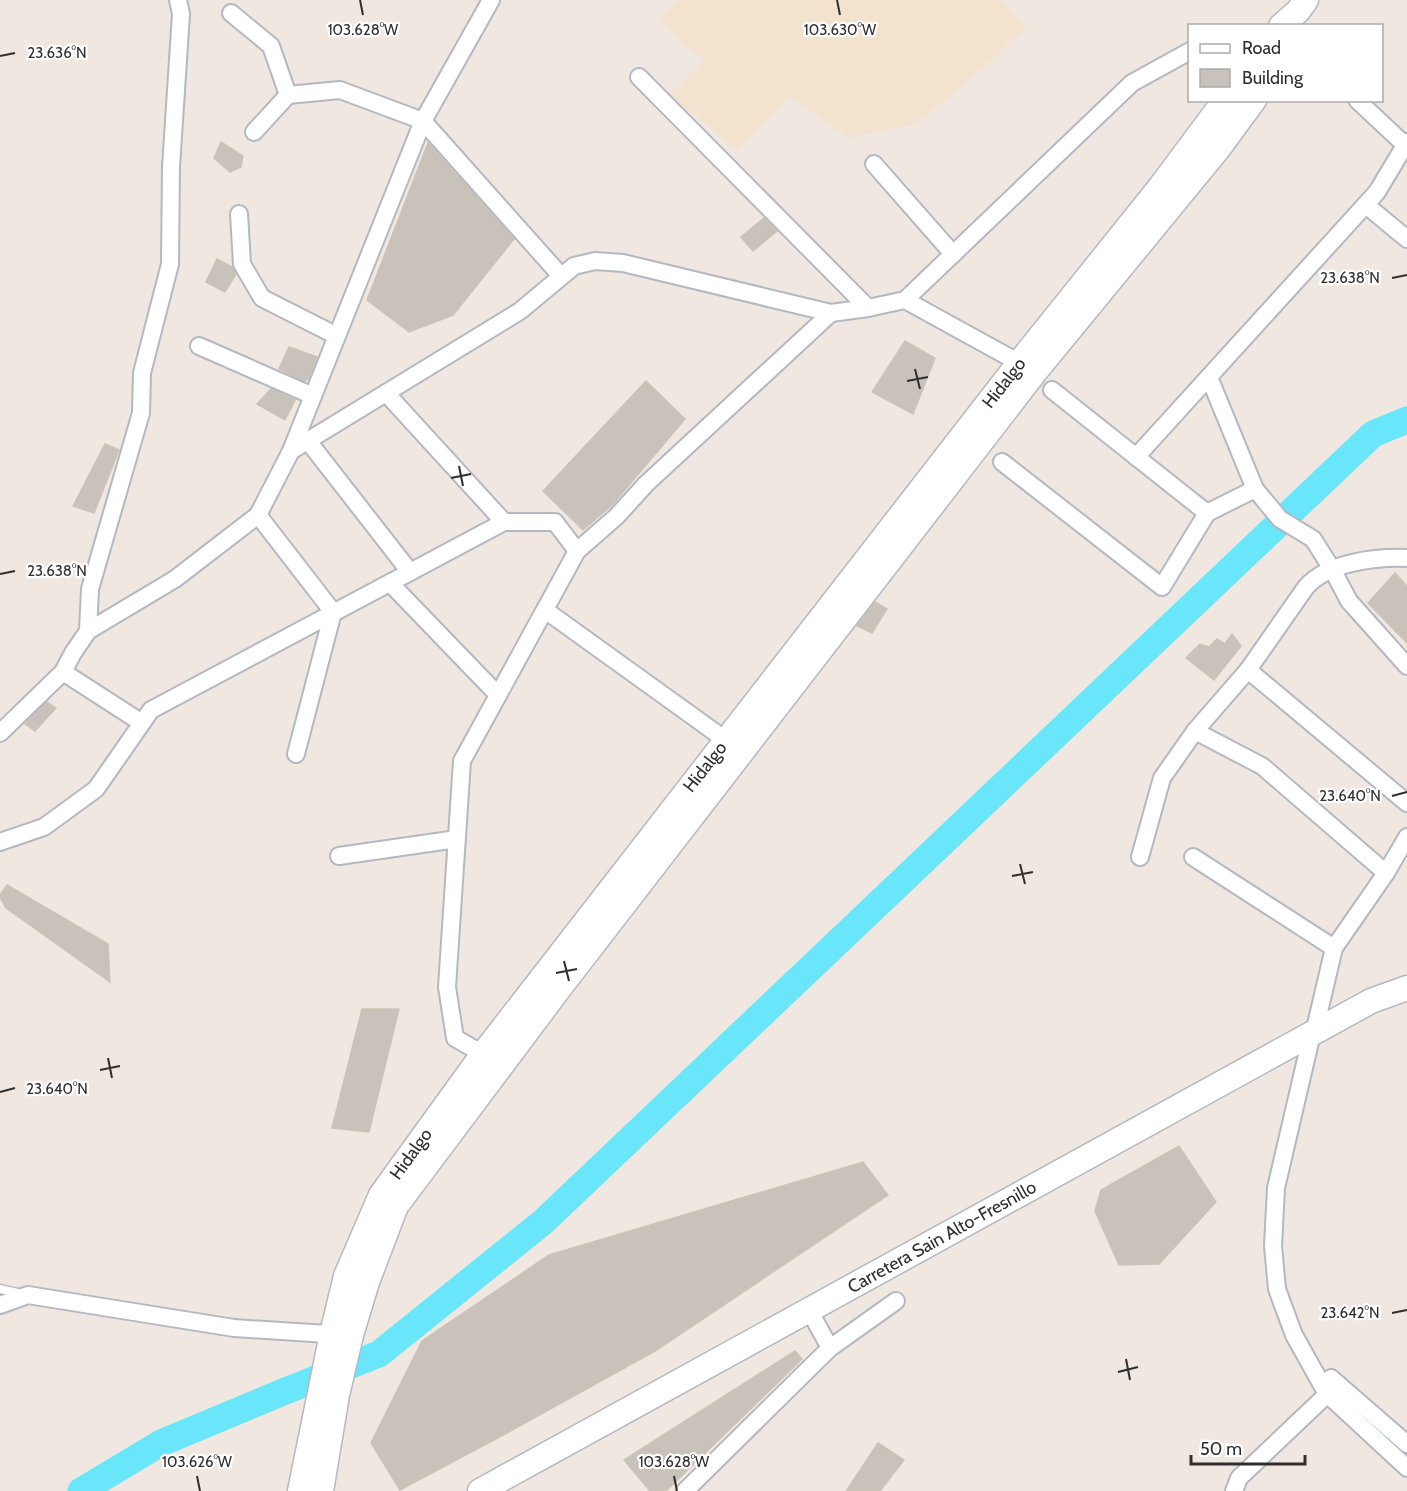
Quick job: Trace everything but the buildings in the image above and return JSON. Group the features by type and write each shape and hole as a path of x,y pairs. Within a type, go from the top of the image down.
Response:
{"main road":[{"name":"Hidalgo","path":"300,1491 328,1396 340,1341 367,1282 396,1206 491,1060 1027,367 1224,102"},
{"name":"Hidalgo","path":"1027,367 1218,149 1253,102"},
{"path":"1312,1038 1371,1001 1407,988"},
{"path":"480,1491 1312,1038 1373,1009 1407,996"},
{"path":"494,1491 810,1313"},
{"name":"Hidalgo","path":"321,1491 325,1466 328,1396"},
{"path":"325,1466 339,1491"}],"street":[{"path":"88,631 90,589 141,413 142,373 170,264 171,167 182,14 177,0"},
{"path":"0,733 63,672 88,631 175,579 258,515 291,451 423,120 490,0"},
{"path":"231,13 271,46 288,95"},
{"path":"291,451 520,311 574,266 596,261 623,263 831,313 904,300 1132,83 1188,52"},
{"path":"639,77 868,308"},
{"path":"254,132 288,95 340,90 423,120 561,276"},
{"path":"1136,457 1377,192 1406,144 1359,102"},
{"path":"874,164 953,254"},
{"path":"1366,205 1407,239"},
{"path":"239,214 242,264 262,298 337,336"},
{"path":"904,300 1027,367"},
{"path":"491,1060 454,1038 447,987 462,761 577,551 617,516 646,484 831,313"},
{"path":"199,346 313,396"},
{"path":"1209,377 1255,489 1280,519 1313,538 1349,601 1407,666"},
{"path":"1052,390 1207,513"},
{"path":"386,393 504,522"},
{"path":"308,441 410,572"},
{"path":"1002,462 1162,586 1207,513 1255,489"},
{"path":"258,515 333,612"},
{"path":"0,842 44,827 96,789 151,710 504,522 555,522 577,551"},
{"path":"1140,857 1162,778 1195,731 1248,670 1313,579 1332,569 1362,561 1407,558"},
{"path":"390,583 498,695"},
{"path":"545,610 734,746"},
{"path":"296,754 333,612"},
{"path":"1248,670 1407,802"},
{"path":"63,672 142,723"},
{"path":"1195,731 1262,766 1386,873"},
{"path":"1407,837 1386,873 1334,948 1276,1188 1273,1246 1277,1289 1294,1335 1307,1359 1407,1468"},
{"path":"339,856 457,839"},
{"path":"1193,857 1334,948"},
{"path":"0,1305 28,1295 234,1328 340,1341"},
{"path":"685,1491 830,1348 896,1301"},
{"path":"810,1313 830,1348"},
{"path":"1333,1389 1407,1444"},
{"path":"1234,1491 1239,1478 1333,1389"}],"lane":[{"path":"0,1289 28,1295"}],"shaded area":[{"path":"678,0 1001,0 1026,27 973,77 916,124 848,138 790,96 737,150 670,95 704,60 683,44 660,17"}],"waterway":[{"path":"81,1491 161,1443 379,1354 543,1222 1373,434 1407,420"}]}
